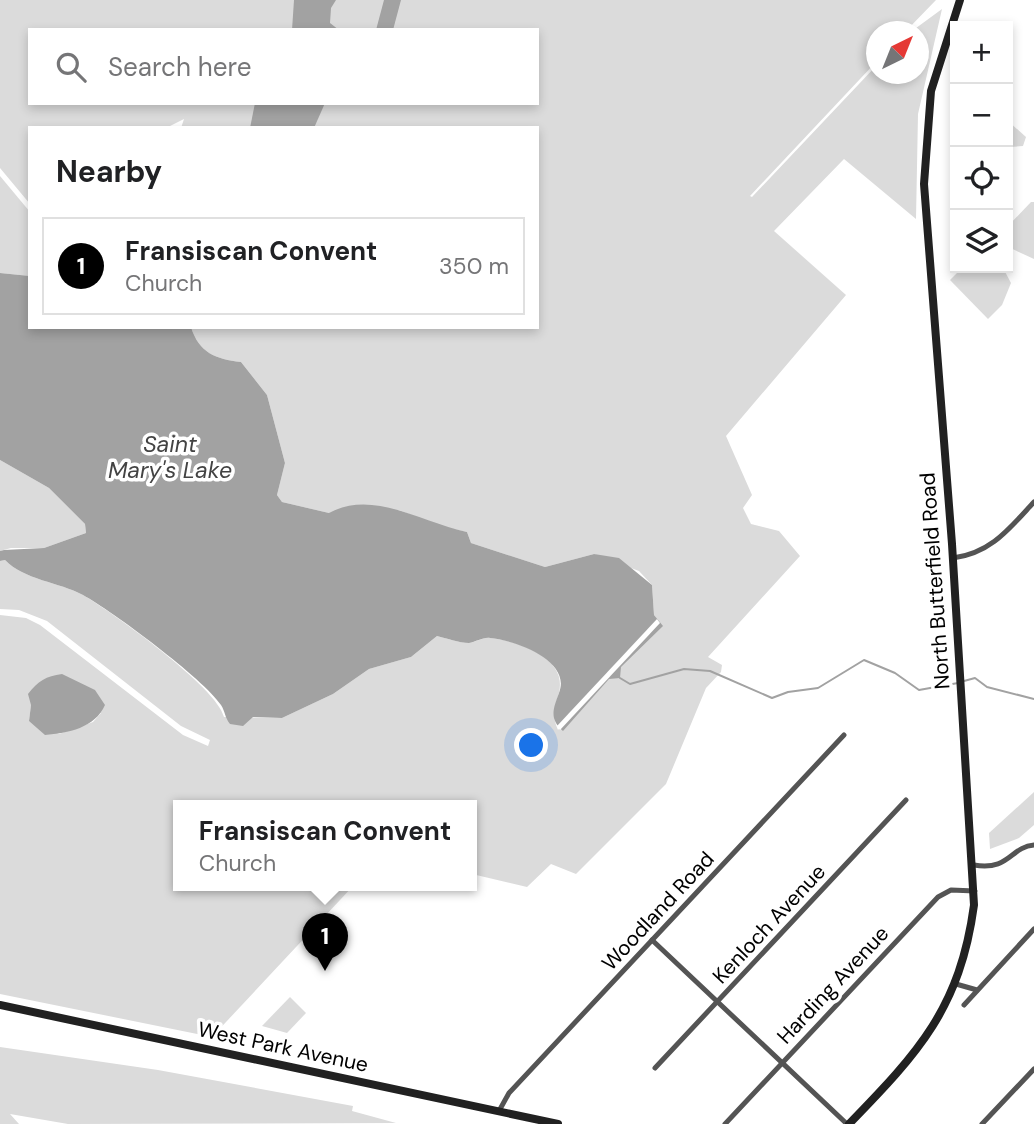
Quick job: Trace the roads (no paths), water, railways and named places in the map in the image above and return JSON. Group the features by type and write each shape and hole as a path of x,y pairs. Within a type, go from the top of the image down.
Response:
{"main road":[{"name":"North Butterfield Road","path":"848,1124 925,1040 956,984 970,935 975,891 924,184 924,153 934,77 960,0"},
{"name":"West Park Avenue","path":"0,1006 558,1124"}],"street":[{"path":"953,558 970,556 994,544 1034,502"},
{"name":"Woodland Road","path":"499,1111 509,1093 844,735"},
{"name":"Kenloch Avenue","path":"655,1068 906,800"},
{"path":"974,864 990,867 999,865 1027,846 1034,845"},
{"name":"Harding Avenue","path":"725,1124 943,893 957,889 975,891"},
{"path":"964,1005 1034,929"},
{"path":"652,940 848,1124"},
{"path":"956,984 976,990"},
{"path":"982,1124 1034,1069"}],"water":[{"path":"294,0 336,0 331,8 330,23 336,28 292,28"},
{"path":"384,0 401,0 394,28 377,28"},
{"path":"255,105 324,105 315,126 250,126"},
{"name":"Saint Mary's Lake","path":"0,273 28,276 28,329 192,329 204,349 224,359 241,362 267,395 285,463 277,495 282,502 329,513 363,505 398,510 467,532 471,543 545,567 594,554 619,558 652,585 654,615 663,626 621,667 620,678 609,679 563,731 554,718 561,681 549,662 513,643 487,638 465,643 437,636 411,657 369,669 333,694 282,718 253,717 243,726 230,724 221,705 211,693 156,646 114,615 83,595 22,572 5,560 0,561 0,551 44,548 86,533 85,524 49,488 0,460"},
{"path":"62,674 95,690 105,705 95,719 80,728 45,735 29,721 31,705 28,694 43,680"}],"waterway":[{"path":"620,678 630,684 684,669 710,671 772,698 788,692 818,688 864,660 895,673 919,690 958,683"},
{"path":"964,681 975,678 987,687 1034,699"}],"place":[{"name":"Fransiscan Convent","path":"325,971"}]}
